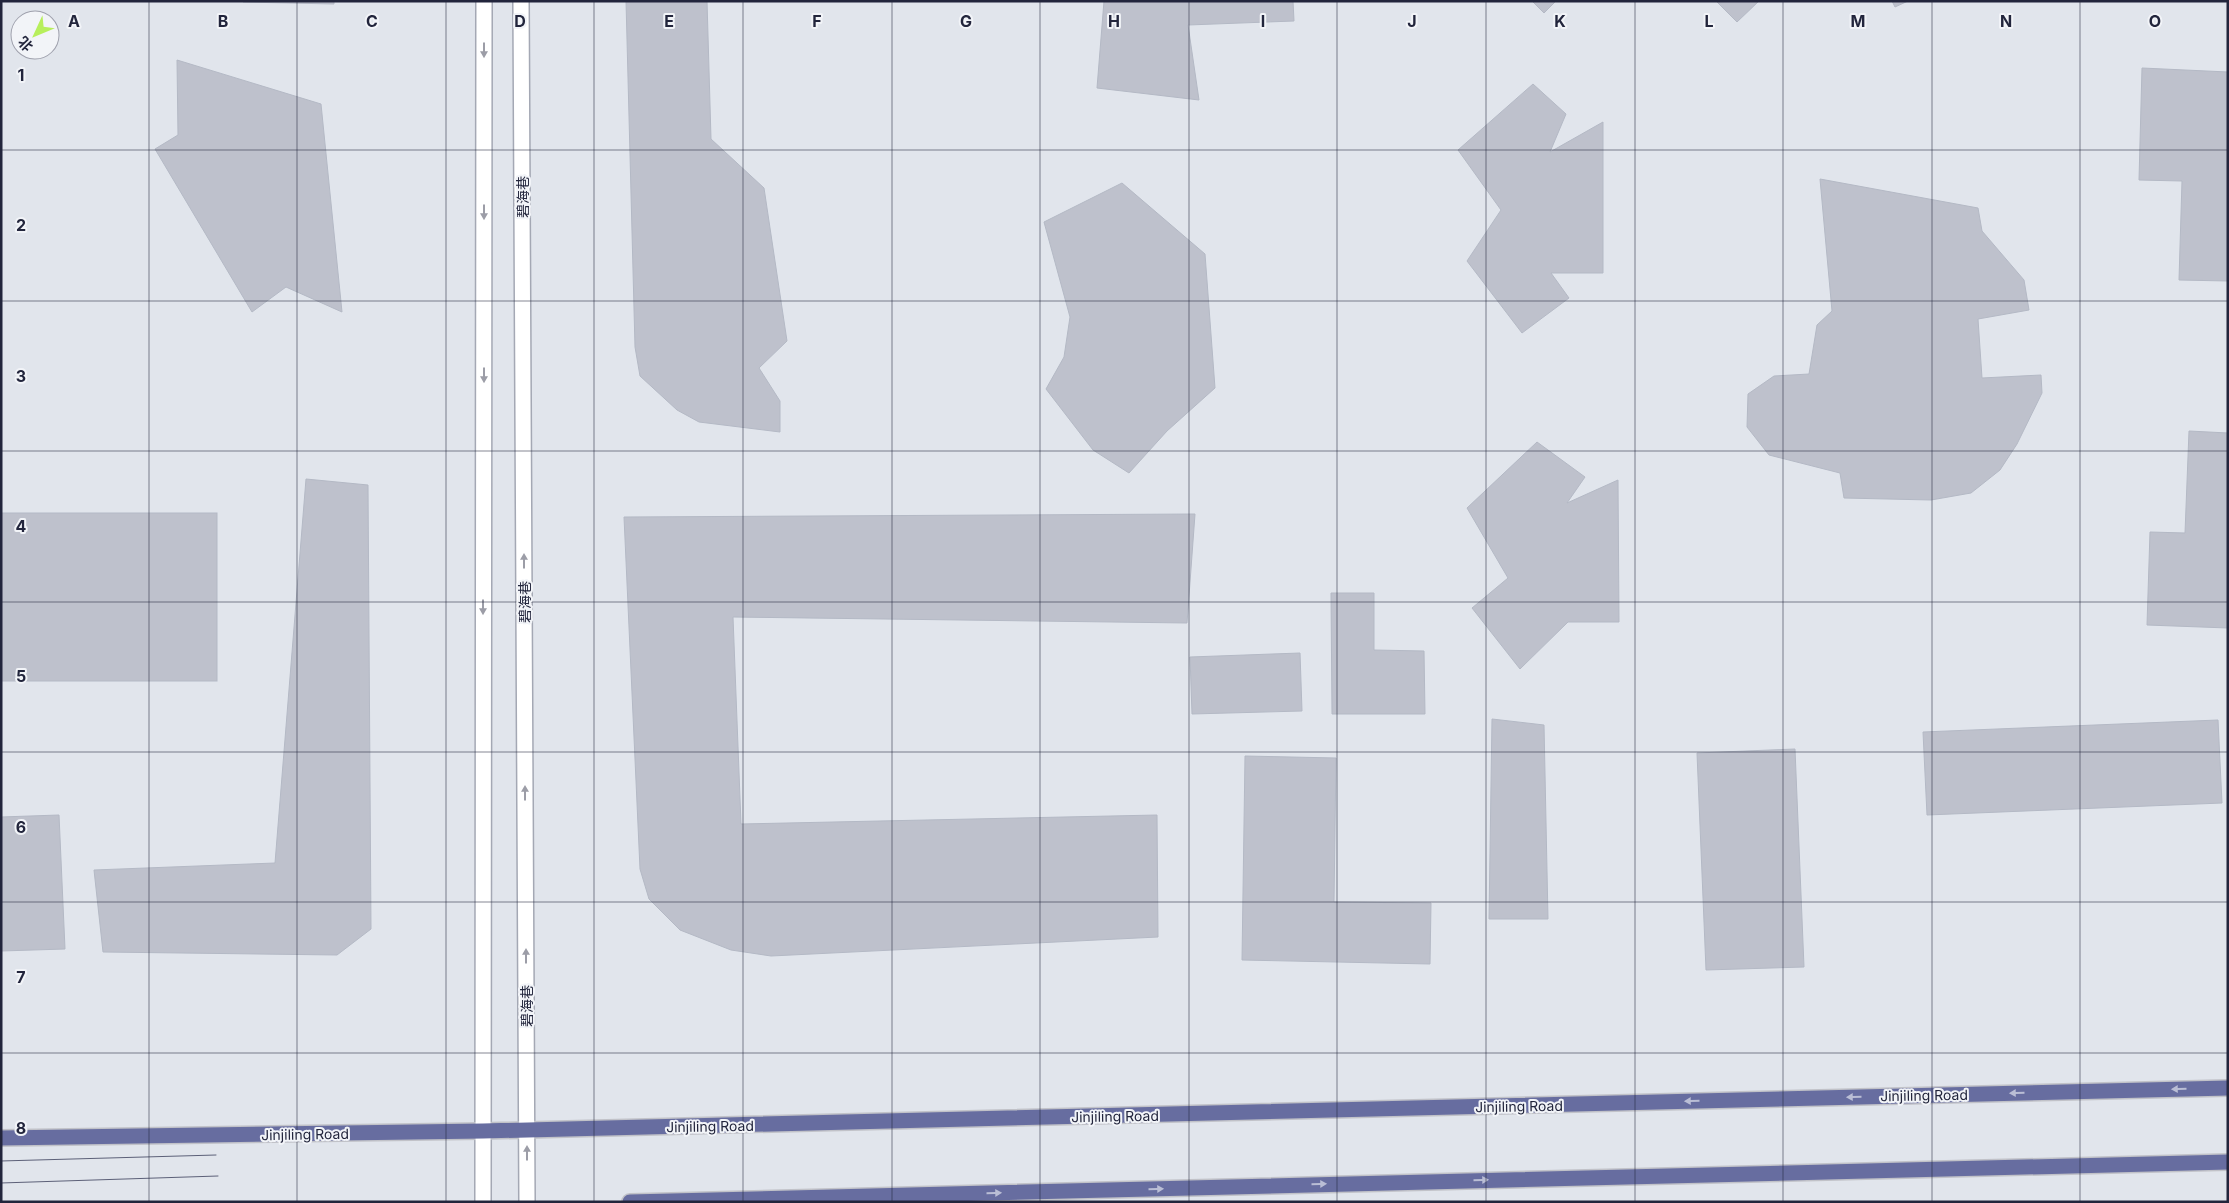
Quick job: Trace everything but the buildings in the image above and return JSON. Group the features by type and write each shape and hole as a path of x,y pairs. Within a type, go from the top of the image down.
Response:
{"main road":[{"name":"Jinjiling Road","path":"1,1138 483,1132 2228,1088"},
{"path":"630,1202 2228,1162"}],"street":[{"path":"483,1202 484,1"},
{"name":"碧海巷","path":"521,1 527,1202"}],"tram line":[{"path":"1,1161 216,1155"},
{"path":"1,1183 218,1176"}]}
